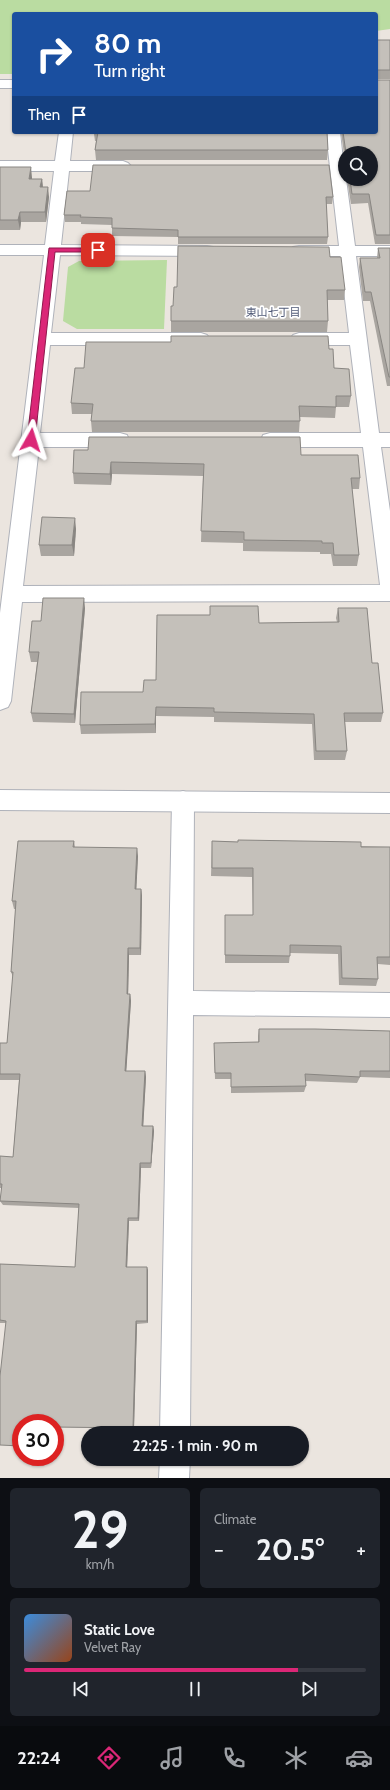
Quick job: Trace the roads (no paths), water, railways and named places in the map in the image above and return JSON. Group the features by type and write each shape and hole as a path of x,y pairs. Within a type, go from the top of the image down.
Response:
{"street":[{"path":"0,84 12,84"},
{"path":"0,701 31,440 51,250 66,134"},
{"path":"333,134 330,166 348,251 390,585"},
{"path":"0,166 140,166"},
{"path":"0,250 223,251"},
{"path":"285,251 390,251"},
{"path":"42,339 216,339"},
{"path":"287,339 358,339"},
{"path":"31,440 134,440"},
{"path":"252,440 390,440"},
{"path":"13,594 390,593"},
{"path":"0,800 390,803"},
{"path":"175,1426 183,801"},
{"path":"181,1003 390,1005"},
{"path":"174,1478 175,1466"}],"district":[{"name":"東山七丁目","path":"273,312"}]}
